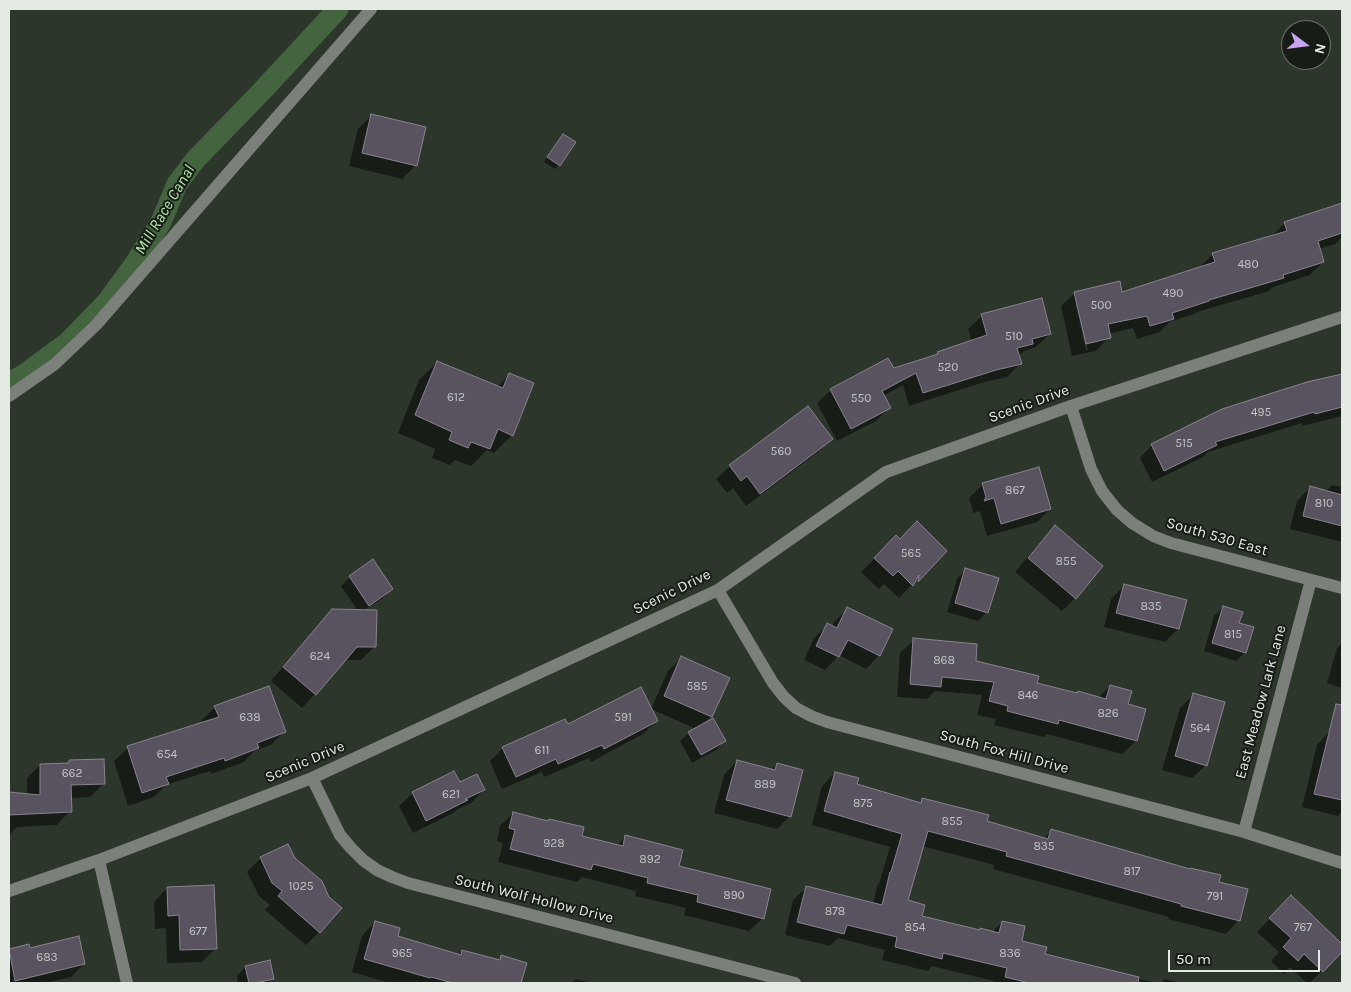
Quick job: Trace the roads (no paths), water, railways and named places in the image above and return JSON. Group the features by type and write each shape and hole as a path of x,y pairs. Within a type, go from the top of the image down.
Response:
{"street":[{"path":"9,396 55,364 96,325 371,9"},
{"name":"Scenic Drive","path":"9,891 99,860 312,778 718,590 886,472 1071,406 1342,317"},
{"name":"South 530 East","path":"1071,406 1091,469 1102,491 1132,523 1153,536 1171,543 1342,588"},
{"name":"East Meadow Lark Lane","path":"1244,832 1311,580"},
{"name":"South Fox Hill Drive","path":"718,590 773,684 796,708 811,716 827,722 1244,832 1342,862"},
{"name":"South Wolf Hollow Drive","path":"312,778 340,835 363,860 377,870 392,877 408,883 795,983"},
{"path":"99,860 127,983"}],"waterway":[{"name":"Mill Race Canal","path":"9,382 22,376 67,343 107,302 134,265 161,222 177,184 195,160 338,9"}]}
